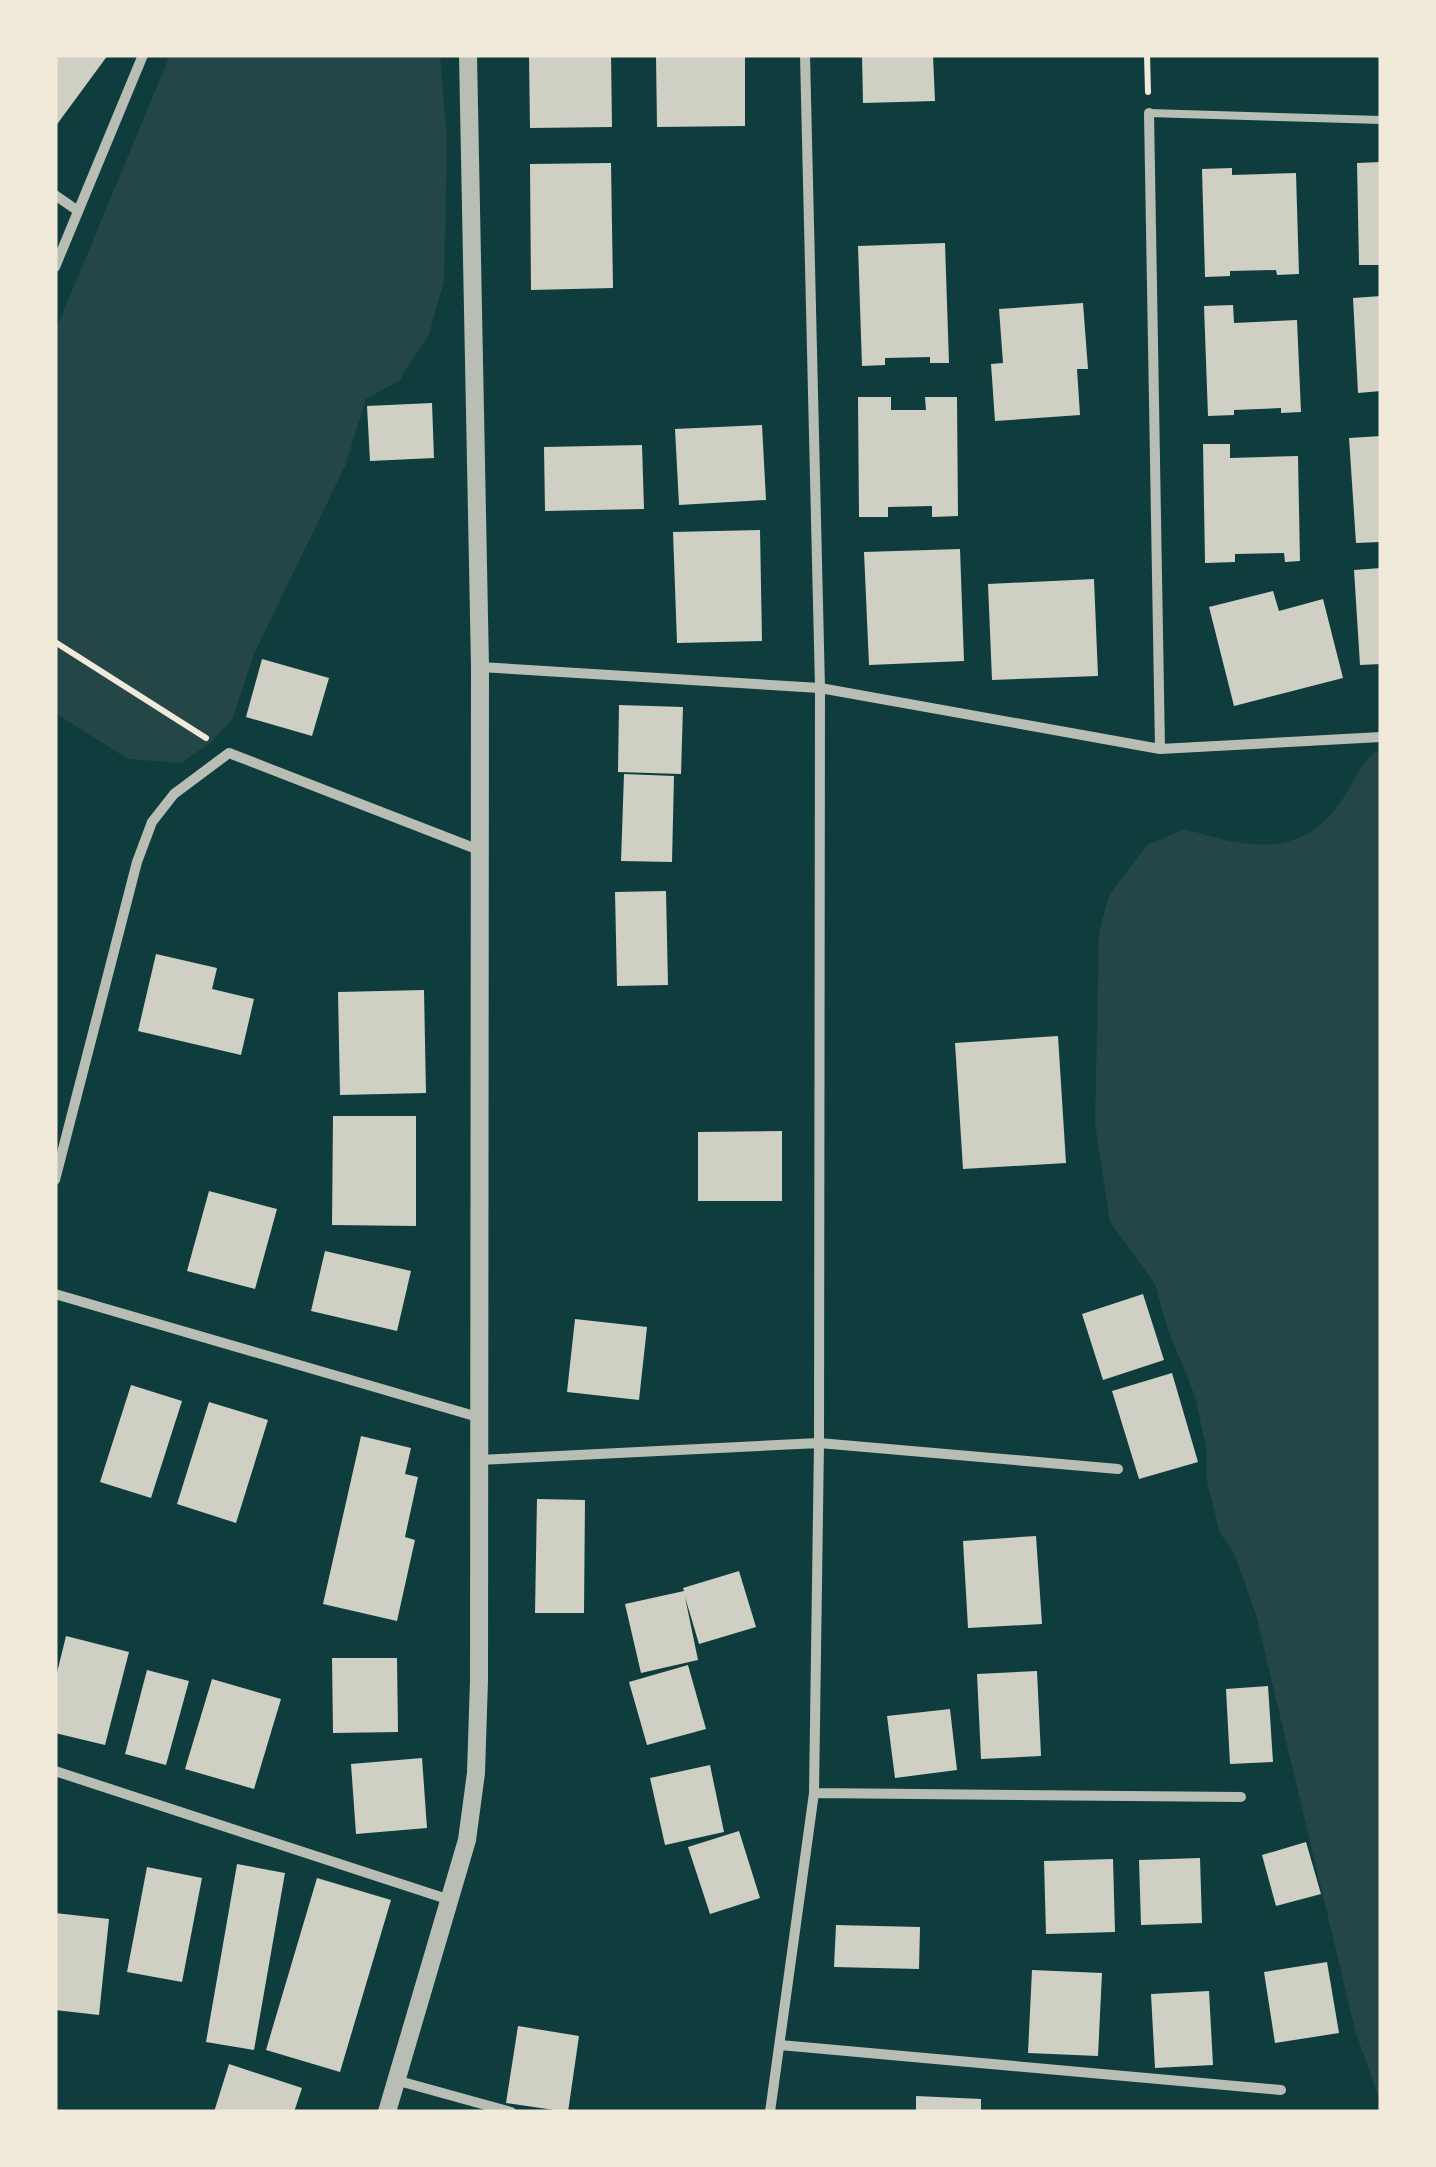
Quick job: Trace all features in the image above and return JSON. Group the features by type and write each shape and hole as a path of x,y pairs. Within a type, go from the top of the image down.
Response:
{"street":[{"path":"55,267 144,55"},
{"path":"388,2112 467,1840 476,1773 480,667 468,55"},
{"path":"770,2112 814,1792 819,1443 820,688 805,55"},
{"path":"1148,114 1160,749"},
{"path":"55,195 78,211"},
{"path":"480,667 820,688 1160,749 1381,736"},
{"path":"55,1180 132,880 152,822 174,794 230,753 479,850"},
{"path":"55,1294 478,1418"},
{"path":"479,1460 819,1443 1118,1469"},
{"path":"55,1771 451,1901"},
{"path":"814,1792 1240,1796"},
{"path":"780,2045 1281,2090"},
{"path":"399,2081 510,2112"}],"lane":[{"path":"1148,114 1381,120"}],"path":[{"path":"55,642 230,753"}],"shaded area":[{"path":"170,55 440,55 447,141 444,281 429,334 399,381 366,399 345,466 254,654 232,720 210,743 181,763 128,759 55,713 55,332"},
{"path":"1381,749 1381,2104 1355,2030 1256,1615 1234,1553 1220,1533 1207,1481 1206,1447 1195,1396 1167,1327 1155,1284 1110,1222 1095,1124 1099,933 1109,895 1147,845 1185,829 1252,844 1292,840 1311,832 1328,818 1363,764"}],"building":[{"path":"55,55 108,55 55,127"},
{"path":"529,55 611,55 612,127 530,128"},
{"path":"656,55 745,55 745,126 657,127"},
{"path":"862,55 933,55 935,101 863,103"},
{"path":"1381,162 1381,265 1359,265 1357,163"},
{"path":"611,163 613,288 531,290 530,164"},
{"path":"1232,168 1232,175 1296,173 1299,274 1230,271 1230,276 1205,277 1202,169"},
{"path":"945,243 949,363 930,363 930,357 885,358 885,365 862,366 858,246"},
{"path":"1381,296 1381,391 1358,393 1353,298"},
{"path":"1083,303 1088,369 1077,369 1080,415 995,421 991,364 1003,363 999,309"},
{"path":"1233,305 1234,323 1297,320 1301,412 1281,413 1281,408 1234,410 1234,415 1208,416 1204,306"},
{"path":"858,397 891,397 891,410 926,410 925,397 957,397 958,516 932,517 932,506 888,507 888,517 859,517"},
{"path":"432,403 434,458 370,461 367,406"},
{"path":"762,425 766,500 679,505 675,429"},
{"path":"1381,436 1381,542 1356,543 1349,438"},
{"path":"1203,444 1230,444 1230,458 1298,456 1300,561 1285,562 1284,553 1235,554 1235,562 1205,563"},
{"path":"642,445 644,509 545,511 544,447"},
{"path":"760,530 762,641 677,643 673,532"},
{"path":"960,549 964,661 869,665 864,552"},
{"path":"1381,568 1381,664 1360,665 1354,570"},
{"path":"1094,579 1098,676 992,680 988,584"},
{"path":"1273,591 1279,611 1323,599 1343,678 1234,706 1209,607"},
{"path":"262,659 329,678 312,736 246,717"},
{"path":"619,705 683,707 681,774 618,772"},
{"path":"624,774 674,776 672,862 621,861"},
{"path":"666,891 668,985 617,986 615,892"},
{"path":"156,954 217,968 212,989 254,999 241,1055 138,1031"},
{"path":"424,990 426,1093 340,1095 338,992"},
{"path":"1058,1036 1066,1163 963,1169 955,1043"},
{"path":"333,1116 416,1116 416,1226 332,1225"},
{"path":"782,1131 782,1201 698,1201 698,1132"},
{"path":"209,1191 277,1209 255,1289 187,1271"},
{"path":"325,1251 411,1271 397,1331 311,1311"},
{"path":"1143,1294 1164,1360 1103,1380 1082,1314"},
{"path":"575,1319 647,1327 639,1400 567,1392"},
{"path":"1172,1373 1198,1462 1139,1479 1112,1391"},
{"path":"131,1385 182,1401 151,1498 100,1482"},
{"path":"209,1402 268,1420 236,1523 177,1504"},
{"path":"361,1436 411,1448 405,1474 418,1477 405,1537 415,1540 397,1621 323,1604"},
{"path":"537,1499 585,1500 584,1613 535,1613"},
{"path":"1036,1536 1042,1624 968,1628 963,1541"},
{"path":"739,1571 756,1627 699,1644 685,1597 698,1660 641,1673 625,1604 684,1591 683,1588"},
{"path":"66,1636 129,1652 105,1745 55,1733 55,1681"},
{"path":"332,1658 397,1658 398,1732 333,1733"},
{"path":"688,1665 706,1729 647,1745 629,1682"},
{"path":"147,1670 189,1681 166,1765 125,1754"},
{"path":"1037,1671 1041,1756 981,1759 977,1674"},
{"path":"212,1679 281,1699 254,1789 185,1769"},
{"path":"1268,1686 1273,1762 1230,1764 1226,1689"},
{"path":"950,1709 957,1770 895,1778 887,1716"},
{"path":"422,1758 427,1828 356,1834 351,1764"},
{"path":"710,1765 724,1832 665,1845 650,1778"},
{"path":"739,1831 760,1898 710,1914 688,1847"},
{"path":"1306,1842 1321,1894 1276,1906 1262,1855"},
{"path":"1200,1858 1202,1923 1141,1925 1139,1860"},
{"path":"1113,1859 1115,1932 1046,1934 1044,1861"},
{"path":"237,1864 285,1873 254,2050 206,2042"},
{"path":"147,1867 202,1878 182,1982 127,1972"},
{"path":"317,1878 391,1900 340,2072 266,2050"},
{"path":"55,1913 109,1919 99,2015 55,2010"},
{"path":"836,1925 920,1927 919,1969 834,1967"},
{"path":"1327,1962 1339,2033 1275,2043 1264,1972"},
{"path":"1032,1970 1102,1973 1098,2056 1028,2053"},
{"path":"1209,1991 1213,2065 1155,2068 1151,1994"},
{"path":"518,2026 579,2036 568,2112 506,2103"},
{"path":"229,2064 302,2088 294,2112 214,2112"},
{"path":"916,2096 981,2099 981,2112 916,2112"}]}
